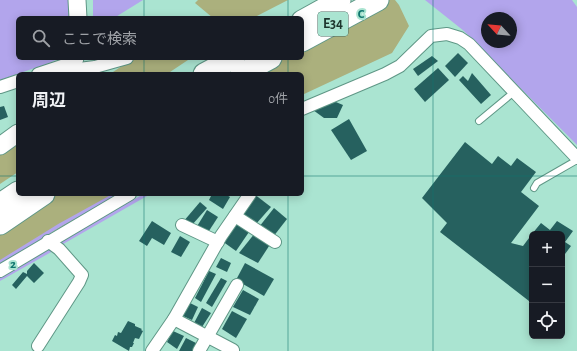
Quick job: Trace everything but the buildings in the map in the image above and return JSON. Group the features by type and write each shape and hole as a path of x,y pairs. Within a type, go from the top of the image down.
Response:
{"highway":[{"name":"E34","path":"304,20 340,0"},
{"name":"E34","path":"304,40 371,4"},
{"path":"208,72 230,60"},
{"path":"245,72 267,60"},
{"path":"0,204 16,193"},
{"path":"0,224 41,196"}],"main road":[{"path":"77,0 78,16"},
{"path":"0,146 16,134"}],"street":[{"path":"304,108 385,74 400,66 431,36 447,34 460,38 469,44 577,159"},
{"path":"46,72 72,66 96,67 120,60"},
{"path":"0,87 16,82"},
{"path":"0,271 53,245 127,196"},
{"path":"152,351 174,319 218,242 249,196"},
{"path":"235,216 275,242"},
{"path":"182,225 218,242"},
{"path":"38,346 82,275 53,245"},
{"path":"199,351 237,285"},
{"path":"174,319 233,350"}],"lane":[{"path":"479,121 514,92"},
{"path":"534,188 537,183 577,159"}],"green space":[{"path":"198,0 288,0 257,16 211,16 195,3"},
{"path":"368,0 395,0 409,26 392,53 304,94 304,72 268,72 259,62 262,60 304,60 304,36"},
{"path":"131,60 188,60 170,72 113,72"},
{"path":"16,142 16,173 0,184 0,154"},
{"path":"46,196 116,196 0,261 0,227"}],"shaded area":[{"path":"0,0 69,0 69,16 16,16 16,60 56,60 23,72 16,72 16,74 0,80"},
{"path":"93,0 143,0 117,16 93,16"},
{"path":"425,0 572,0 577,7 577,145 464,31"}],"waterway":[{"path":"0,262 60,225 112,196"},
{"path":"58,245 144,196"},
{"path":"0,279 53,249"}]}
